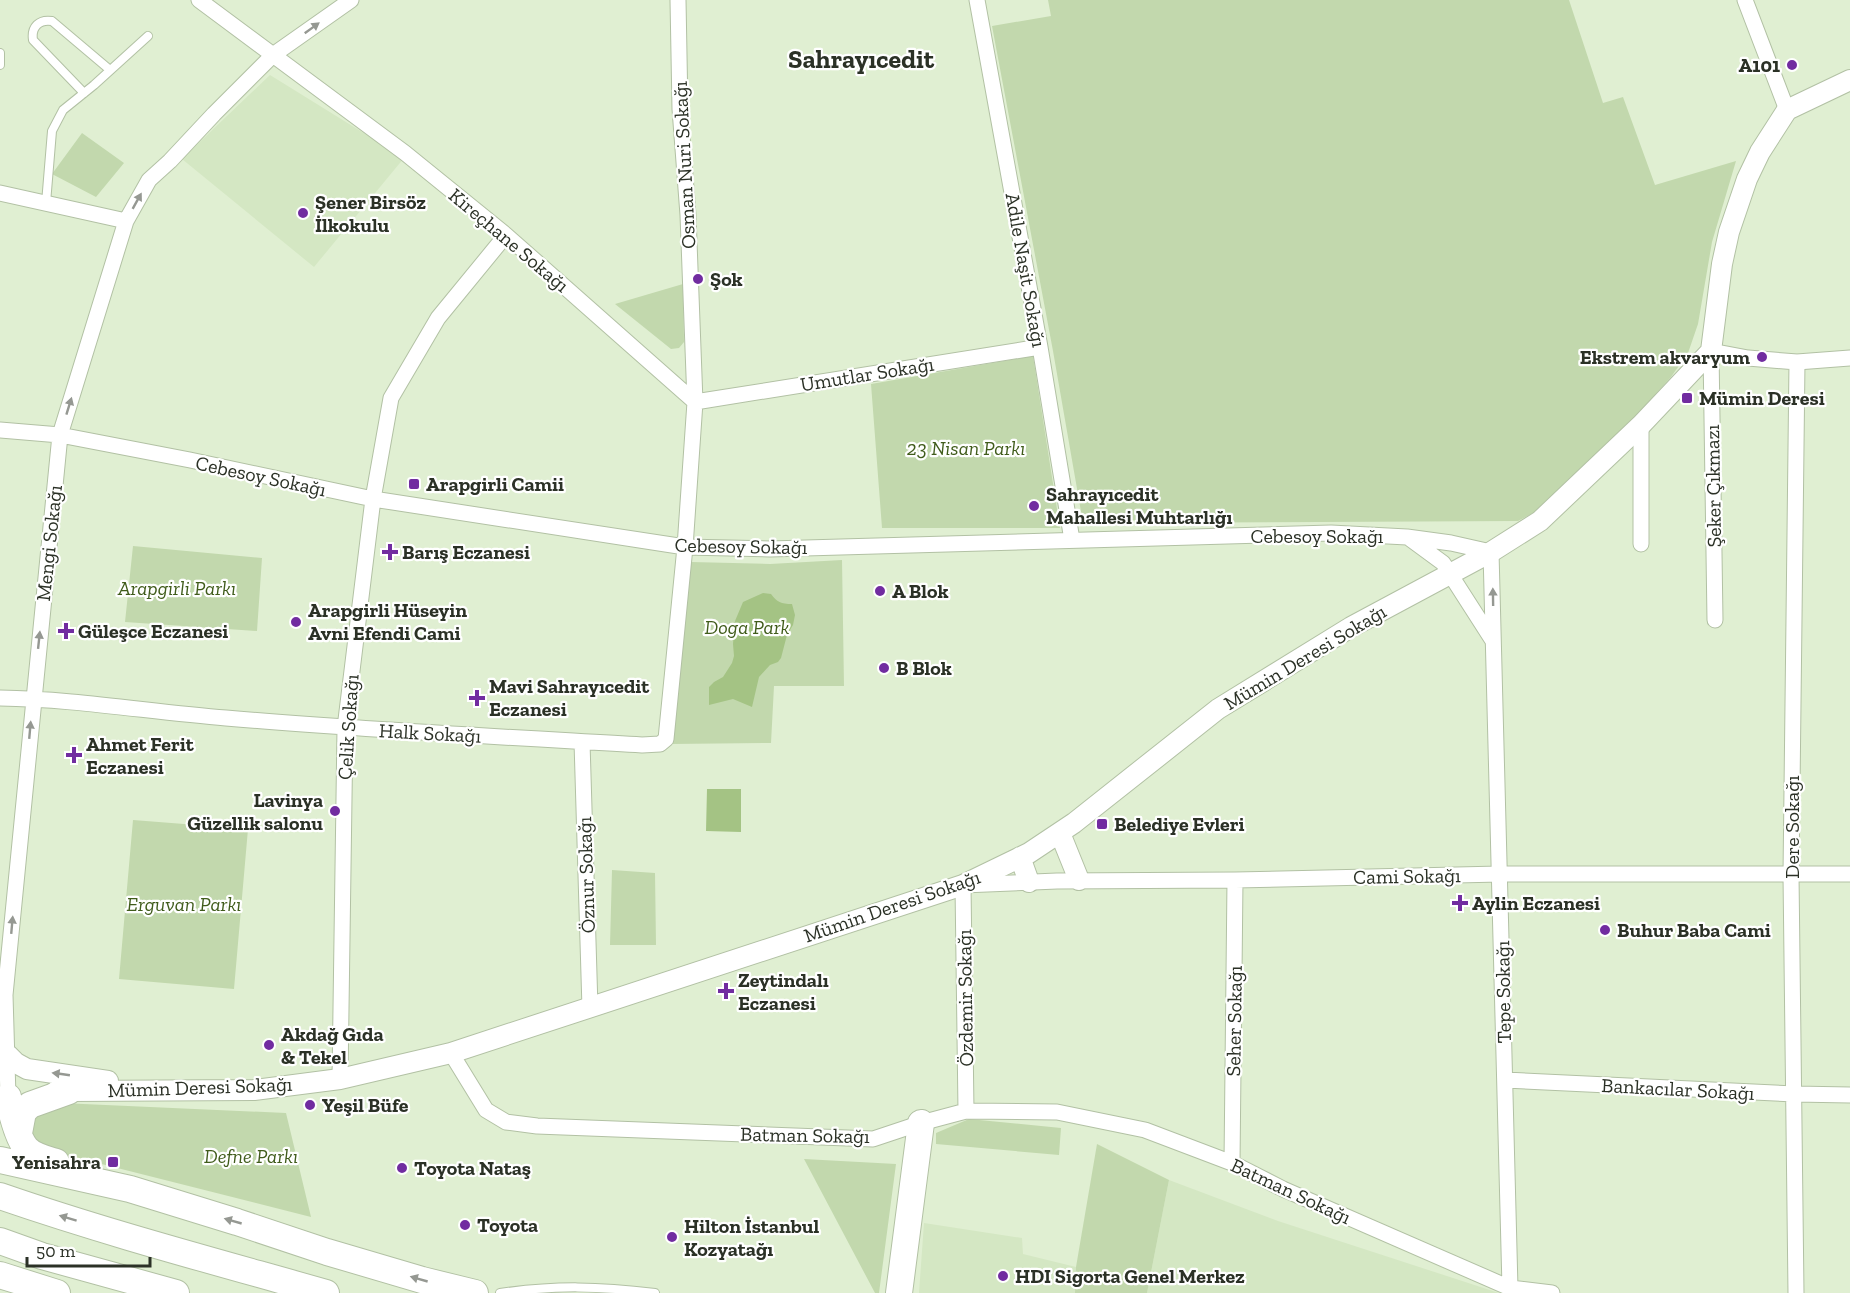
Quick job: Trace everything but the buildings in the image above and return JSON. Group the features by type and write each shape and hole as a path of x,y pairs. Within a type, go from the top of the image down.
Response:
{"highway":[{"path":"19,1133 23,1112 30,1105 69,1091"},
{"path":"4,1094 26,1148 40,1157 130,1189 327,1252 476,1293"},
{"path":"897,1285 916,1125"},
{"path":"0,1160 130,1189"},
{"path":"0,1196 173,1250 326,1293"},
{"path":"0,1241 42,1256 176,1293"},
{"path":"0,1255 121,1293"},
{"path":"0,1275 57,1293"}],"street":[{"name":"Kireçhane Sokağı","path":"199,0 405,153 506,235 695,402"},
{"name":"Mengi Sokağı","path":"4,1094 5,995 60,435 126,221 149,180 273,56 351,0"},
{"name":"Osman Nuri Sokağı","path":"678,0 680,109 688,215 695,402"},
{"name":"Adile Naşit Sokağı","path":"977,0 1040,347 1072,540"},
{"path":"1745,0 1787,110"},
{"path":"1850,80 1787,110 1747,179 1729,232 1722,264 1712,351 1748,358 1797,362 1850,358"},
{"path":"0,193 126,221"},
{"name":"Çelik Sokağı","path":"340,1079 345,728 373,499 391,398 438,318 506,235"},
{"name":"Umutlar Sokağı","path":"695,402 1040,347"},
{"name":"Mümin Deresi Sokağı","path":"4,1094 69,1091 254,1090 340,1079 451,1053 963,885 1020,858 1060,833 1218,709 1447,568 1491,552 1540,521 1641,425 1712,351"},
{"name":"Şeker Çıkmazı","path":"1712,351 1715,620"},
{"name":"Dere Sokağı","path":"1796,1293 1791,874 1797,362"},
{"path":"685,547 695,402"},
{"path":"1641,425 1641,544"},
{"name":"Cebesoy Sokağı","path":"0,430 60,435 373,499 685,547 770,549 1331,533 1407,537 1451,543 1491,552"},
{"path":"1407,537 1447,568"},
{"path":"1451,543 1443,553 1447,568 1494,642"},
{"name":"Halk Sokağı","path":"0,698 33,698 345,728 656,745 666,739 685,547"},
{"name":"Tepe Sokağı","path":"1491,552 1510,1288"},
{"name":"Öznur Sokağı","path":"582,741 590,1008"},
{"path":"1060,833 1079,880"},
{"path":"1020,858 1029,882"},
{"name":"Cami Sokağı","path":"963,885 1079,880 1235,880 1500,874 1850,874"},
{"name":"Seher Sokağı","path":"1232,1163 1235,880"},
{"name":"Özdemir Sokağı","path":"963,885 966,1111"},
{"path":"5,1050 15,1063 27,1069 182,1091"},
{"name":"Batman Sokağı","path":"451,1053 486,1110 506,1122 537,1126 873,1139 966,1111 1057,1112 1145,1130 1232,1163 1283,1189 1510,1288 1552,1293"},
{"name":"Bankacılar Sokağı","path":"1505,1080 1850,1095"}],"lane":[{"path":"84,93 33,40 33,30 39,23 52,21 111,70"},
{"path":"46,203 52,131 63,110 148,36"},
{"path":"0,53 0,65"},
{"path":"500,1293 567,1286 655,1293"}],"shaded area":[{"name":"Şener Birsöz İlkokulu","path":"270,75 404,158 314,267 182,159"},
{"path":"763,593 771,594 782,603 792,604 795,615 793,625 787,635 781,658 770,665 759,677 752,707 733,699 709,705 709,687 723,677 732,663 735,621 743,602"},
{"path":"707,789 741,789 741,832 706,831"},
{"path":"1169,1180 1278,1221 1499,1293 1147,1293"},
{"path":"924,1223 1022,1238 1023,1254 1076,1267 1075,1293 919,1293"}],"green space":[{"path":"1048,0 1569,0 1603,103 1623,97 1655,185 1736,161 1712,242 1698,324 1688,353 1671,377 1625,428 1546,503 1518,521 1083,523 992,26 1051,16"},
{"path":"82,133 124,163 96,197 52,174"},
{"path":"683,284 684,342 679,348 671,349 615,304"},
{"name":"23 Nisan Parkı","path":"1033,356 1060,528 882,528 871,384"},
{"name":"Arapgirli Parkı","path":"133,546 262,558 257,631 125,622"},
{"name":"Doga Park","path":"842,560 844,686 774,686 771,743 670,744 691,562 770,564"},
{"name":"Erguvan Parkı","path":"133,820 248,829 234,989 119,979"},
{"path":"612,870 655,873 656,945 610,945"},
{"name":"Defne Parkı","path":"61,1103 286,1113 311,1217 50,1151 37,1143 31,1130 32,1121"},
{"path":"969,1119 1061,1128 1059,1155 936,1144 936,1133"},
{"path":"1097,1144 1169,1180 1147,1293 1075,1293 1076,1267"},
{"path":"804,1159 896,1164 879,1293 875,1293"}],"place":[{"name":"A101","path":"1792,65"},
{"name":"Şener Birsöz İlkokulu","path":"303,213"},
{"name":"Şok","path":"698,279"},
{"name":"Ekstrem akvaryum","path":"1762,357"},
{"name":"Mümin Deresi","path":"1687,398"},
{"name":"Arapgirli Camii","path":"414,484"},
{"name":"Sahrayıcedit Mahallesi Muhtarlığı","path":"1034,506"},
{"name":"Barış Eczanesi","path":"390,552"},
{"name":"A Blok","path":"880,591"},
{"name":"Arapgirli Hüseyin Avni Efendi Cami","path":"296,622"},
{"name":"Güleşce Eczanesi","path":"66,631"},
{"name":"B Blok","path":"884,668"},
{"name":"Mavi Sahrayıcedit Eczanesi","path":"477,698"},
{"name":"Ahmet Ferit Eczanesi","path":"74,755"},
{"name":"Lavinya Güzellik salonu","path":"335,811"},
{"name":"Belediye Evleri","path":"1102,824"},
{"name":"Aylin Eczanesi","path":"1460,903"},
{"name":"Buhur Baba Cami","path":"1605,930"},
{"name":"Zeytindalı Eczanesi","path":"726,991"},
{"name":"Akdağ Gıda & Tekel","path":"269,1045"},
{"name":"Yeşil Büfe","path":"310,1105"},
{"name":"Yenisahra","path":"113,1162"},
{"name":"Toyota Nataş","path":"402,1168"},
{"name":"Toyota","path":"465,1225"},
{"name":"Hilton İstanbul Kozyatağı","path":"672,1237"},
{"name":"HDI Sigorta Genel Merkez","path":"1003,1276"}],"district":[{"name":"Sahrayıcedit","path":"861,59"}]}
